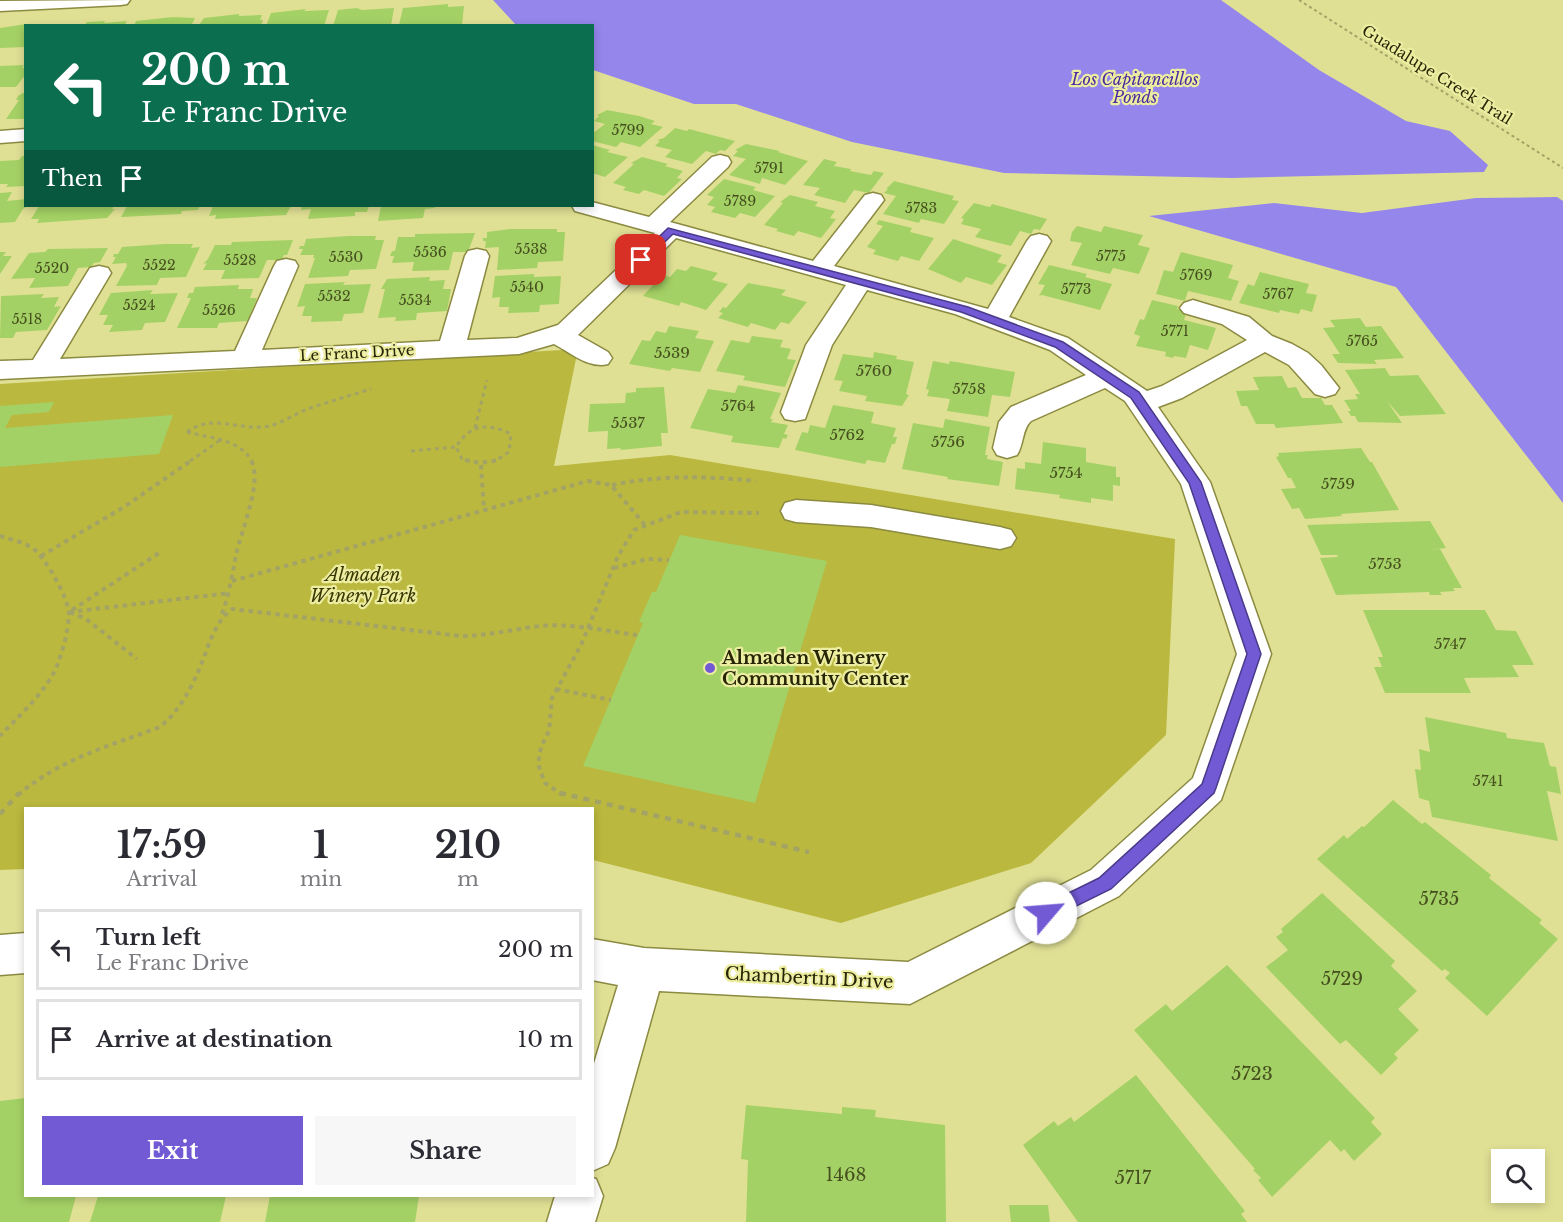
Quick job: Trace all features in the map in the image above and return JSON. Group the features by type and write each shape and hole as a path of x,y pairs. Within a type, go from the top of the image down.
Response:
{"street":[{"path":"0,6 121,0"},
{"path":"0,137 24,135"},
{"name":"Le Franc Drive","path":"0,370 519,346 567,331 720,162"},
{"path":"818,270 873,200"},
{"name":"Chambertin Drive","path":"587,207 964,309 1059,344 1135,395 1195,482 1254,654 1208,788 1105,883 910,983 645,969 594,958"},
{"path":"994,320 1039,241"},
{"path":"451,349 477,256"},
{"path":"245,358 286,266"},
{"path":"41,368 99,273"},
{"path":"795,412 819,345 848,298 861,282"},
{"path":"1193,308 1241,322 1256,333 1263,342 1297,356 1308,365 1325,388"},
{"path":"556,334 599,358"},
{"path":"1141,403 1172,393 1263,342"},
{"path":"1006,448 1013,422 1021,414 1084,388 1106,376"},
{"path":"796,511 871,516 1000,538"},
{"path":"0,955 24,953"},
{"path":"594,1141 645,969"},
{"path":"571,1222 579,1197"}],"path":[{"name":"Guadalupe Creek Trail","path":"1299,0 1563,168"},
{"path":"475,428 489,373"},
{"path":"476,380 487,380"},
{"path":"0,814 17,793 57,764 160,727 174,716 198,673 230,593 236,555 252,495 254,466 247,453 222,439 188,432 193,426 203,422 265,427 307,410 377,387"},
{"path":"494,426 511,434 511,448 494,462 481,465 462,459 456,447 462,437 475,428 494,426"},
{"path":"41,556 124,507 222,439"},
{"path":"411,451 456,447"},
{"path":"481,465 484,510"},
{"path":"232,581 588,481 612,485 635,479 718,477 756,481"},
{"path":"612,485 645,525"},
{"path":"796,511 736,514 681,512 634,530 552,698 549,731 541,747 538,764 544,783 561,794 810,852"},
{"path":"0,536 32,546 53,574 69,612 60,656 52,676 30,705 0,735"},
{"path":"69,612 159,554"},
{"path":"614,569 646,559 669,560"},
{"path":"69,612 230,593"},
{"path":"222,615 232,609 461,636 512,632 540,626 562,626 637,635"},
{"path":"69,612 86,618 137,658"},
{"path":"556,689 611,700"}],"green space":[{"name":"Almaden Winery Park","path":"578,349 554,466 670,455 1175,539 1166,735 1031,863 841,923 594,860 594,807 24,807 24,869 0,870 0,384"}],"water":[{"name":"Los Capitancillos Ponds","path":"493,0 1221,0 1319,70 1406,121 1450,131 1488,165 1484,172 1232,178 1004,173 852,142 736,104 694,104 594,70 594,24 515,24"},
{"path":"1557,197 1563,201 1563,503 1396,287 1149,216 1274,203 1362,213 1476,198"}],"building":[{"path":"448,4 448,7 464,6 462,24 399,24 403,8"},
{"path":"394,8 391,24 334,24 338,10"},
{"path":"306,9 304,11 329,10 325,24 267,24 271,13"},
{"path":"239,14 239,16 262,15 260,20 263,20 262,24 200,24 204,18"},
{"path":"173,17 195,18 192,24 135,24 136,21"},
{"path":"127,21 125,24 86,24 87,22"},
{"path":"24,24 24,47 0,48 0,28"},
{"path":"24,65 22,68 24,68 24,77 16,87 0,87 0,66"},
{"path":"24,93 24,119 6,119 19,100 16,100"},
{"path":"607,110 639,116 655,121 651,124 663,127 640,147 621,142 616,147 594,142 594,132 605,124 594,121 599,116 597,115"},
{"path":"675,128 687,131 689,129 735,141 725,151 720,150 716,154 706,151 692,164 665,157 672,150 655,146 660,141 657,140 664,138"},
{"path":"746,144 780,151 778,152 808,161 785,185 762,178 760,184 729,175 746,159 733,156 738,151 735,150"},
{"path":"594,146 610,150 607,152 628,157 605,177 594,174"},
{"path":"24,156 24,186 6,187 8,184 0,184 0,161 19,160"},
{"path":"642,157 683,171 677,178 682,179 664,196 644,190 639,194 623,190 626,187 613,183 634,164 631,163"},
{"path":"824,159 837,162 834,166 851,169 850,171 871,175 874,171 884,173 869,193 854,190 845,203 814,195 820,188 803,185"},
{"path":"724,179 756,187 753,190 775,196 755,217 740,213 735,218 711,212 715,207 707,205 714,197 707,195"},
{"path":"894,181 954,196 952,200 959,201 944,224 921,219 919,223 883,214 896,196 884,193"},
{"path":"12,192 7,201 24,199 24,207 26,207 15,222 0,223 0,193"},
{"path":"790,195 818,202 815,206 835,211 830,218 836,219 821,238 798,231 794,236 764,225 783,203 780,202"},
{"path":"974,203 990,207 992,204 1047,219 1040,230 1034,229 1031,234 1020,231 1011,246 975,237 981,229 961,224 964,219 961,218"},
{"path":"38,207 113,207 112,209 115,209 107,218 37,223 39,219 31,219"},
{"path":"126,207 200,207 198,210 182,211 181,214 121,217"},
{"path":"213,207 290,207 286,215 215,219 216,215 209,216"},
{"path":"302,207 369,207 367,212 355,212 355,216 308,219 311,209 301,210"},
{"path":"381,207 435,207 425,209 423,218 378,221"},
{"path":"879,220 912,228 910,232 934,238 919,261 901,256 898,261 873,254 876,250 867,247 883,226 876,224"},
{"path":"1077,226 1101,232 1104,226 1143,235 1138,245 1150,248 1139,274 1113,268 1110,274 1071,265 1082,243 1070,241 1072,232"},
{"path":"510,229 557,229 557,232 565,232 563,261 538,262 537,268 497,270 499,247 485,248 486,241 483,241 483,238 487,238 487,232"},
{"path":"475,233 468,252 453,252 449,270 412,271 414,262 392,263 394,256 390,256 392,251 395,251 398,237 415,237 415,234"},
{"path":"376,236 375,240 384,240 376,269 350,270 348,276 308,278 315,258 313,258 314,255 300,255 303,249 299,249 300,246 304,246 306,239"},
{"path":"953,239 1002,255 997,262 1007,265 992,285 966,277 961,283 928,269"},
{"path":"293,240 287,255 284,255 282,260 267,260 259,278 221,279 225,270 203,270 207,263 203,264 215,245 231,245 232,242"},
{"path":"193,244 191,248 200,247 186,277 160,278 157,285 116,286 127,266 126,263 112,264 116,257 113,257 114,254 118,254 122,247"},
{"path":"108,248 100,262 94,263 91,267 78,268 68,286 29,288 35,278 11,279 29,253 45,252 48,249"},
{"path":"0,252 6,252 3,256 12,256 0,274"},
{"path":"1181,252 1233,265 1228,278 1239,281 1231,301 1188,291 1185,301 1156,294 1164,270 1173,272"},
{"path":"1049,265 1087,274 1085,277 1112,284 1100,310 1039,296 1045,285 1038,284"},
{"path":"691,266 718,273 712,280 728,284 706,310 681,302 679,306 643,296 662,275 670,277 677,269 686,271"},
{"path":"1260,272 1309,284 1306,293 1317,295 1312,312 1301,309 1299,314 1280,310 1279,313 1239,303 1248,284 1254,286"},
{"path":"534,274 534,277 561,276 559,304 540,305 539,312 508,313 509,307 499,307 500,297 492,298 495,276"},
{"path":"430,277 429,281 445,280 443,289 451,289 447,311 417,313 416,320 395,321 396,317 378,318 385,289 381,289 387,279"},
{"path":"345,282 343,285 371,284 363,313 344,314 342,321 311,322 312,316 302,316 305,306 297,307 305,284"},
{"path":"748,283 786,290 781,295 807,302 789,324 781,322 775,330 751,323 748,327 718,318 723,313 719,312 723,307 726,308"},
{"path":"239,285 238,289 253,289 250,298 257,298 248,321 219,323 217,328 177,328 191,298 187,298 189,293 193,293 195,287"},
{"path":"153,290 150,294 178,293 165,322 145,323 142,330 109,332 113,325 103,325 108,315 99,315 111,293"},
{"path":"44,294 41,298 59,297 54,307 61,306 47,330 16,332 13,338 0,338 1,296"},
{"path":"1152,300 1178,306 1177,309 1187,311 1184,320 1216,328 1208,350 1190,345 1186,358 1174,356 1173,358 1165,356 1166,352 1136,346 1140,336 1134,334 1140,319 1144,320"},
{"path":"1360,318 1366,327 1381,326 1404,358 1374,360 1377,364 1338,363 1332,354 1340,354 1323,328 1335,327 1330,320"},
{"path":"669,326 699,331 695,338 714,341 700,372 672,368 670,371 629,364 642,340 650,341 656,331 666,333"},
{"path":"752,336 783,340 780,347 791,349 787,359 796,360 785,387 743,380 745,376 716,371 731,340 749,343"},
{"path":"874,352 914,362 906,394 909,395 902,406 865,401 867,396 839,391 843,381 834,380 843,354 873,358"},
{"path":"933,361 949,364 950,361 1015,372 1010,397 992,395 988,417 947,411 950,399 927,396 929,390 926,389"},
{"path":"1385,368 1390,376 1418,375 1446,414 1400,416 1387,401 1402,423 1358,422 1355,416 1351,416 1348,411 1351,411 1344,400 1358,399 1355,394 1360,394 1345,370"},
{"path":"1282,376 1288,388 1296,387 1302,398 1321,398 1325,405 1332,405 1343,423 1276,428 1274,424 1256,424 1247,406 1241,406 1236,391 1259,390 1253,377"},
{"path":"738,385 781,393 770,419 773,419 771,422 788,425 784,434 788,435 786,439 783,438 779,448 731,442 733,436 690,428 708,389 735,393"},
{"path":"664,387 668,433 661,433 662,446 607,449 608,431 588,432 590,404 625,403 626,393 636,392 636,388"},
{"path":"54,402 49,412 12,415 5,428 173,415 159,454 0,467 0,406"},
{"path":"833,405 874,412 871,423 896,428 893,437 897,437 895,444 892,444 885,463 867,460 865,464 795,450 802,432 808,433 810,425 825,428"},
{"path":"945,419 990,427 985,455 988,455 987,459 1003,462 999,486 947,479 948,477 902,469 913,423 943,428"},
{"path":"1043,442 1086,448 1086,462 1116,467 1116,477 1120,477 1120,486 1113,485 1113,501 1091,498 1091,503 1059,498 1060,495 1015,489 1017,468 1025,469 1025,462 1041,464"},
{"path":"1361,448 1372,462 1399,510 1305,519 1299,508 1292,509 1281,489 1296,488 1276,457 1279,456 1278,453"},
{"path":"1430,521 1446,548 1428,550 1440,549 1462,588 1440,592 1442,595 1430,595 1429,592 1336,595 1320,558 1338,557 1337,555 1321,555 1307,525"},
{"name":"Almaden Winery Community Center","path":"680,535 827,561 755,803 583,766 643,623 639,622 652,592 656,592"},
{"path":"1363,610 1485,610 1496,630 1516,631 1534,665 1512,665 1519,677 1464,678 1471,693 1385,693 1374,667 1382,667 1378,657 1383,657"},
{"path":"1425,717 1506,733 1507,738 1544,743 1550,766 1556,767 1561,794 1547,791 1558,841 1432,817 1429,801 1419,798 1415,769 1421,770 1419,749 1430,752"},
{"path":"1393,800 1422,824 1425,822 1491,875 1489,878 1542,920 1539,923 1558,939 1487,1016 1445,978 1450,973 1445,969 1442,971 1317,859 1344,835 1347,839 1362,826 1364,827"},
{"path":"1322,893 1395,961 1391,966 1417,991 1398,1009 1419,1030 1394,1054 1398,1058 1381,1075 1346,1040 1340,1044 1266,967 1288,950 1276,937 1283,932 1281,929"},
{"path":"1227,965 1375,1118 1371,1122 1382,1134 1354,1161 1344,1149 1341,1152 1330,1140 1272,1197 1258,1180 1261,1178 1253,1170 1255,1169 1134,1030 1166,1004 1172,1011"},
{"path":"1136,1075 1245,1211 1241,1214 1247,1222 1078,1222 1023,1145 1054,1121 1058,1126 1071,1117 1074,1122"},
{"path":"24,1098 24,1197 76,1197 69,1222 0,1222 0,1101"},
{"path":"746,1105 842,1114 842,1107 876,1110 875,1117 945,1125 946,1222 746,1222 748,1160 741,1159"},
{"path":"98,1197 226,1197 220,1222 90,1222"},
{"path":"270,1197 419,1197 415,1222 265,1222"},
{"path":"1009,1205 1048,1205 1050,1222 1011,1222"}],"place":[{"name":"Almaden Winery Community Center","path":"710,668"}],"route":[{"path":"641,260 671,230 964,309 1059,344 1135,395 1195,482 1254,654 1208,788 1105,883 1046,913"}]}
